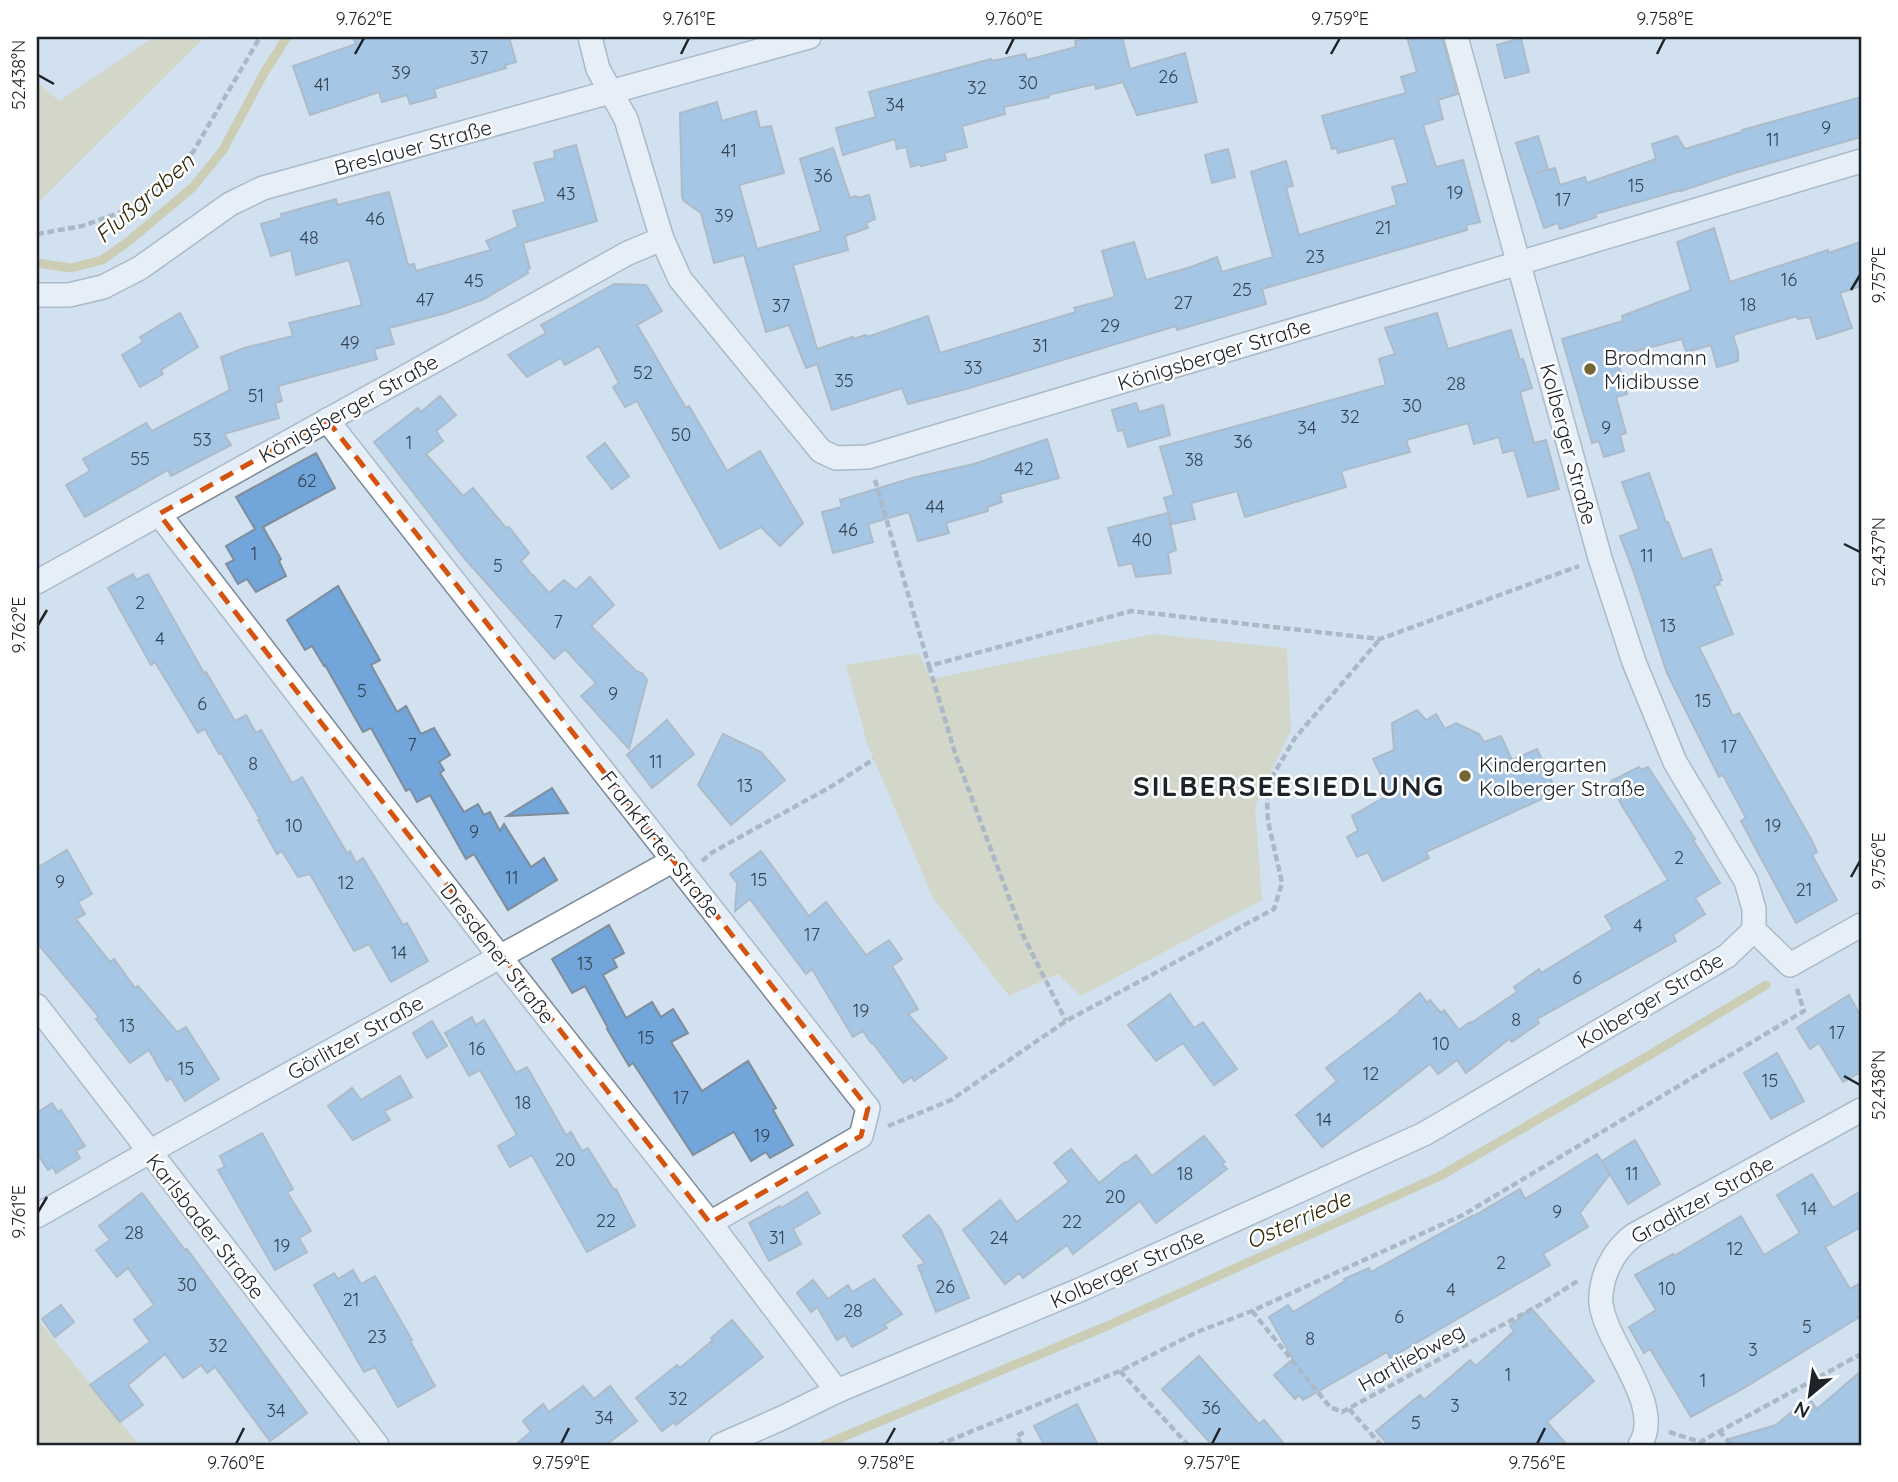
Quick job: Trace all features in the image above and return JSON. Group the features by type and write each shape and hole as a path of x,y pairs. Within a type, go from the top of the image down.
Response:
{"street":[{"name":"Königsberger Straße","path":"590,37 598,69 626,119 662,239 680,279 821,451 836,458 868,457 1861,161"},
{"name":"Breslauer Straße","path":"37,295 69,295 103,287 140,268 230,204 263,188 809,37"},
{"name":"Kolberger Straße","path":"721,1445 782,1419 837,1391 1082,1289 1424,1134 1727,956 1754,930 1755,909 1745,881 1675,762 1634,662 1600,558 1456,37"},
{"name":"Königsberger Straße","path":"37,582 628,253 662,239"},
{"name":"Frankfurter Straße","path":"327,420 868,1108 861,1136"},
{"name":"Dresdener Straße","path":"159,514 837,1391"},
{"name":"Görlitzer Straße","path":"37,1216 500,957 680,868"},
{"path":"1754,930 1790,965 1861,925"},
{"name":"Karlsbader Straße","path":"37,1006 377,1445"},
{"name":"Graditzer Straße","path":"1643,1435 1645,1408 1613,1340 1601,1303 1602,1286 1612,1258 1622,1244 1634,1235 1861,1110"},
{"path":"709,1223 861,1136"}],"path":[{"path":"37,234 82,226 124,211 159,187 193,152 260,37"},
{"path":"868,457 956,756 1023,935 1066,1021"},
{"path":"929,666 1131,611 1380,639 1600,558"},
{"path":"861,1136 951,1100 1066,1021 1274,909 1282,883 1268,821 1267,800 1273,775 1296,738 1380,639"},
{"path":"680,868 832,786 874,759"},
{"path":"938,1445 1120,1371 1197,1332 1252,1311 1463,1215 1804,1011 1790,965"},
{"name":"Hartliebweg","path":"1252,1311 1330,1407 1342,1412 1543,1303 1612,1258"},
{"path":"1643,1435 1700,1442 1861,1354"},
{"path":"1120,1371 1188,1445"},
{"path":"1349,1409 1381,1445"},
{"path":"1021,1445 1017,1436 1026,1431"},
{"path":"1719,1431 1731,1445"}],"highlighted area":[{"path":"327,420 868,1108 861,1136 710,1223 159,514"}],"shaded area":[{"path":"153,37 205,37 37,204 37,82 59,101"},
{"path":"1153,634 1287,648 1291,730 1255,806 1262,900 1081,996 1058,974 1009,996 933,898 867,743 846,665 919,653 931,679"},
{"path":"37,1318 139,1445 37,1445"}],"building":[{"path":"353,37 509,37 516,62 505,65 506,68 434,89 436,97 410,104 407,95 382,102 379,92 310,115 293,66 356,44"},
{"path":"1082,37 1122,37 1130,69 1185,53 1197,102 1137,115 1123,82 1096,89 1095,84 1004,107 1005,114 962,126 967,147 944,153 946,160 911,167 906,147 897,149 895,139 843,155 836,128 876,117 869,92 991,59 992,61 1025,54 1027,60 1076,47 1075,41 1083,40"},
{"path":"1407,37 1442,37 1457,94 1438,100 1443,119 1423,125 1436,167 1463,160 1480,222 1466,225 1467,230 1262,289 1266,304 1177,330 1176,326 908,404 902,388 832,410 817,364 806,368 789,325 766,332 744,255 714,263 701,213 682,197 680,113 717,102 722,121 756,111 760,128 771,126 784,173 739,185 757,249 821,231 800,159 833,148 850,198 869,195 875,219 866,223 868,228 845,236 848,250 793,265 817,349 853,337 867,337 928,316 940,353 1076,312 1074,308 1115,297 1102,251 1134,242 1146,280 1217,257 1222,272 1273,257 1251,172 1286,161 1293,186 1286,187 1299,235 1397,205 1392,187 1408,183 1394,138 1338,153 1337,148 1332,149 1322,116 1406,93 1401,77 1417,72"},
{"path":"1521,38 1529,72 1505,78 1497,45"},
{"path":"1861,97 1861,137 1595,214 1596,217 1560,229 1558,223 1544,228 1516,143 1538,136 1548,169 1537,173 1555,168 1560,185 1585,177 1587,183 1656,159 1652,144 1677,136 1685,149"},
{"path":"576,145 597,221 523,243 530,268 528,273 484,299 446,313 389,328 394,344 374,349 377,359 278,386 282,401 275,403 279,418 224,434 231,445 171,476 168,470 85,517 66,485 90,471 83,459 146,423 152,431 230,390 221,357 244,348 293,336 289,323 362,305 349,260 296,275 291,250 271,256 261,224 282,218 281,214 336,199 337,205 389,192 408,265 414,264 416,271 491,250 486,241 518,227 513,211 546,202 534,163 555,158 554,151"},
{"path":"1228,149 1235,177 1212,183 1205,155"},
{"path":"1714,228 1730,282 1861,242 1861,286 1840,293 1852,328 1817,339 1810,317 1798,319 1797,316 1733,335 1738,361 1717,367 1711,345 1686,352 1682,339 1616,356 1627,394 1616,397 1626,433 1620,435 1624,451 1604,457 1599,441 1592,443 1562,339 1623,321 1622,316 1691,290 1677,242"},
{"path":"614,284 646,285 662,311 637,325 727,471 760,451 803,523 780,546 761,527 720,549 637,401 625,407 613,387 619,383 599,346 565,365 561,358 527,377 508,355 546,333 541,325"},
{"path":"180,313 198,347 161,370 163,374 140,387 122,355 143,342 140,337"},
{"path":"1437,313 1448,349 1511,330 1532,388 1520,392 1534,443 1546,440 1559,489 1528,497 1514,450 1503,453 1499,437 1474,444 1468,423 1406,440 1410,452 1341,471 1346,487 1245,517 1237,491 1191,503 1195,519 1172,524 1164,498 1174,495 1160,447 1386,385 1379,359 1395,354 1385,328"},
{"path":"440,396 456,415 436,431 443,441 426,454 463,496 473,488 506,528 509,527 529,553 521,561 549,593 564,580 576,590 590,577 614,605 591,626 647,680 629,749 581,696 596,683 565,649 554,659 465,559 374,442 418,408 421,412"},
{"path":"1136,403 1139,412 1163,405 1170,435 1128,447 1123,430 1118,431 1112,410"},
{"path":"1047,439 1059,478 1000,494 1002,502 987,507 988,511 946,523 949,533 918,541 909,512 868,524 873,542 833,553 822,512 842,507 840,500 912,478 974,464"},
{"path":"605,443 629,476 612,489 587,457"},
{"path":"316,453 335,488 263,527 281,559 279,561 286,576 256,592 247,579 238,584 226,564 234,560 226,546 255,529 236,497"},
{"path":"1649,473 1682,559 1711,549 1722,580 1714,586 1733,634 1699,647 1733,716 1739,713 1811,839 1817,852 1812,855 1837,900 1796,923 1741,821 1746,818 1723,775 1719,777 1667,673 1620,536 1639,529 1622,482"},
{"path":"1168,513 1176,550 1168,553 1171,573 1136,577 1132,563 1119,566 1108,528"},
{"path":"133,574 136,580 148,574 204,673 206,672 235,721 246,715 256,733 261,730 292,783 302,777 347,853 350,851 356,863 363,858 403,925 407,923 428,961 391,982 369,944 354,951 310,874 298,877 282,851 277,854 258,820 260,819 221,753 219,754 205,729 198,733 155,662 151,665 108,588"},
{"path":"338,586 380,660 371,665 397,712 406,706 421,734 434,728 450,755 439,762 444,770 440,773 464,812 478,804 484,815 490,812 500,831 504,824 531,867 544,858 557,880 508,910 474,854 466,859 430,795 417,802 410,789 406,791 371,728 363,732 325,665 312,646 305,650 287,620"},
{"name":"Kindergarten Kolberger Straße","path":"1417,710 1426,720 1436,714 1445,729 1456,723 1479,734 1484,742 1501,736 1512,760 1537,749 1557,792 1426,852 1429,858 1383,881 1368,852 1357,857 1347,837 1358,831 1352,816 1390,794 1373,759 1394,750 1392,723"},
{"path":"667,720 694,754 652,788 627,755"},
{"path":"723,734 761,752 785,780 731,825 698,785"},
{"path":"1639,767 1641,770 1648,767 1720,883 1695,898 1705,914 1673,935 1676,941 1537,1019 1539,1023 1512,1042 1509,1039 1466,1073 1457,1060 1438,1074 1430,1064 1322,1147 1296,1115 1337,1081 1326,1068 1400,1012 1420,993 1427,1003 1430,1000 1441,1013 1444,1010 1459,1030 1517,992 1514,987 1539,969 1541,973 1613,929 1605,916 1668,880 1621,804 1611,781"},
{"path":"552,788 568,813 507,816"},
{"path":"67,850 92,894 78,902 85,914 76,919 110,962 114,959 135,988 138,986 177,1032 186,1027 219,1079 185,1101 171,1078 167,1081 149,1050 130,1063 96,1019 99,1017 37,943 37,868"},
{"path":"761,851 809,916 826,902 866,955 889,940 902,959 892,966 918,1009 908,1014 947,1058 914,1081 912,1077 903,1083 863,1031 853,1037 812,969 806,974 750,899 735,911 737,883 730,874"},
{"path":"609,925 624,953 613,959 617,967 603,975 626,1018 652,1002 661,1017 673,1009 688,1033 671,1042 702,1091 748,1061 776,1108 773,1110 793,1145 770,1158 766,1152 751,1161 734,1132 693,1155 633,1063 629,1066 585,986 572,993 552,959"},
{"path":"1170,994 1194,1028 1203,1022 1237,1069 1214,1085 1183,1043 1156,1061 1128,1025"},
{"path":"1849,995 1861,1017 1861,1072 1843,1082 1819,1043 1810,1049 1797,1028"},
{"path":"472,1017 476,1025 484,1020 516,1073 527,1067 566,1135 571,1132 582,1151 588,1148 614,1190 616,1189 635,1226 587,1252 532,1155 510,1167 498,1146 517,1135 480,1070 469,1076 445,1033"},
{"path":"432,1021 447,1046 427,1058 413,1033"},
{"path":"1777,1053 1804,1101 1771,1119 1744,1073"},
{"path":"400,1076 412,1097 384,1111 390,1120 353,1140 328,1106 352,1088 361,1100"},
{"path":"52,1103 58,1112 61,1110 85,1146 76,1151 80,1158 56,1173 53,1167 48,1170 37,1153 37,1113"},
{"path":"262,1133 293,1189 287,1192 311,1231 299,1238 307,1252 275,1270 218,1170 225,1167 220,1156"},
{"path":"1204,1136 1225,1162 1222,1164 1227,1169 1156,1223 1140,1201 1073,1254 1067,1245 1023,1278 1019,1273 1005,1284 963,1230 1000,1200 1017,1222 1069,1182 1054,1163 1071,1149 1099,1183 1136,1155 1152,1176"},
{"path":"1635,1140 1660,1184 1628,1204 1602,1161"},
{"path":"1597,1154 1610,1174 1580,1213 1588,1227 1543,1254 1550,1265 1390,1358 1387,1352 1303,1400 1299,1395 1295,1399 1274,1375 1293,1359 1269,1317 1288,1305 1293,1312 1345,1281 1344,1279 1369,1268 1371,1272 1520,1189 1525,1199"},
{"path":"1812,1174 1833,1208 1861,1191 1861,1227 1825,1247 1850,1289 1861,1283 1861,1316 1744,1388 1691,1417 1650,1349 1644,1353 1629,1327 1656,1310 1635,1275 1673,1254 1674,1256 1741,1216 1764,1255 1800,1233 1777,1195"},
{"path":"807,1192 820,1213 793,1229 801,1244 769,1261 749,1223"},
{"path":"142,1193 185,1250 187,1249 307,1413 270,1441 215,1367 207,1373 201,1365 183,1378 165,1354 128,1385 143,1405 120,1422 90,1385 150,1342 134,1320 154,1305 128,1268 117,1277 96,1250 110,1240 99,1226"},
{"path":"929,1215 941,1230 969,1298 936,1312 918,1266 925,1263 903,1236"},
{"path":"353,1270 361,1284 375,1276 435,1386 398,1407 375,1367 364,1372 314,1285 334,1273 338,1279"},
{"path":"874,1279 902,1314 884,1325 887,1328 852,1347 845,1335 837,1340 817,1307 811,1312 797,1293 813,1280 828,1299 848,1285 852,1292"},
{"path":"61,1305 74,1322 55,1337 42,1319"},
{"path":"1531,1308 1594,1381 1547,1422 1567,1445 1388,1445 1376,1431 1420,1395 1424,1400 1470,1360 1476,1366 1514,1331 1510,1326"},
{"path":"732,1320 763,1357 676,1425 674,1422 662,1431 636,1398 677,1365 680,1368"},
{"path":"1199,1356 1259,1424 1264,1420 1285,1445 1212,1445 1162,1389"},
{"path":"1861,1371 1861,1445 1730,1445 1729,1439 1776,1425 1809,1398 1817,1409"},
{"path":"583,1386 594,1399 610,1386 637,1421 606,1445 515,1445 531,1432 523,1421 543,1404 549,1412"},
{"path":"1077,1404 1098,1445 1044,1445 1034,1426"}],"waterway":[{"name":"Flußgraben","path":"37,263 71,268 102,260 193,187 223,150 264,73 287,37"},
{"name":"Osterriede","path":"824,1445 1107,1326 1440,1176 1766,985"}],"place":[{"name":"Brodmann Midibusse","path":"1590,369"},
{"name":"Kindergarten Kolberger Straße","path":"1465,776"}],"district":[{"name":"SILBERSEESIEDLUNG","path":"1289,785"}]}
